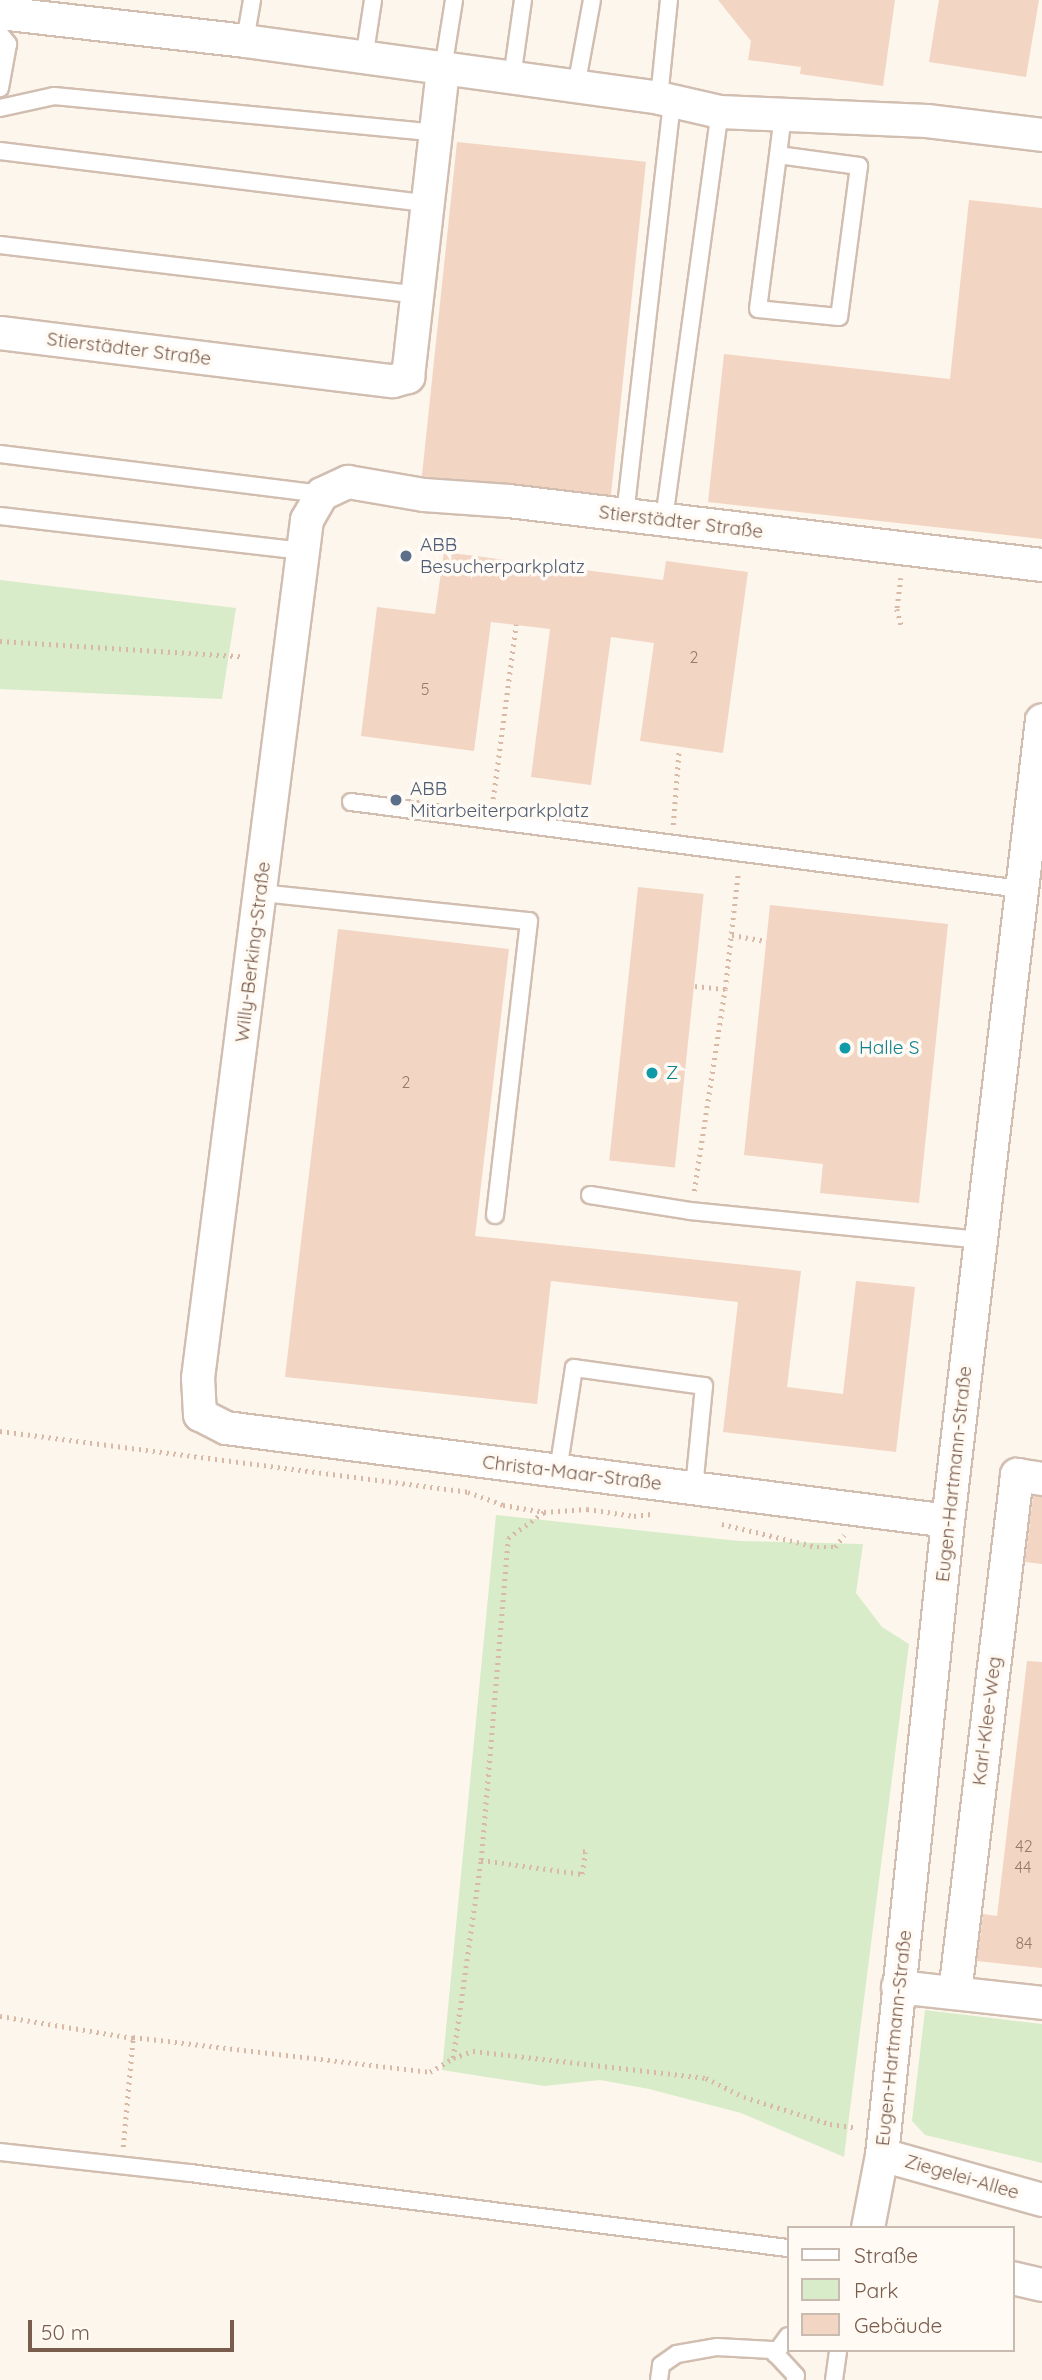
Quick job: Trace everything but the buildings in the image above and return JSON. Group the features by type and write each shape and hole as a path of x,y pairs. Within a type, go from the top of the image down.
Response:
{"street":[{"path":"0,13 245,41 665,99 720,112 927,121 1042,135"},
{"name":"Stierstädter Straße","path":"0,333 393,380 408,377 443,69"},
{"name":"Stierstädter Straße","path":"321,494 348,482 424,495 664,519 1042,565"},
{"name":"Willy-Berking-Straße","path":"200,1415 198,1378 307,520 321,494"},
{"name":"Eugen-Hartmann-Straße","path":"868,2226 883,2144 948,1521 1042,720"},
{"name":"Christa-Maar-Straße","path":"200,1415 226,1428 948,1521"},
{"name":"Karl-Klee-Weg","path":"955,1993 1017,1475 1042,1479"},
{"path":"898,1987 1042,2003"},
{"name":"Ziegelei-Allee","path":"883,2144 1042,2200"},
{"path":"1014,2279 1042,2286"}],"lane":[{"path":"245,41 248,0"},
{"path":"364,59 373,0"},
{"path":"443,69 454,0"},
{"path":"512,78 523,0"},
{"path":"576,87 592,0"},
{"path":"625,515 665,99 669,0"},
{"path":"0,34 8,44 0,88"},
{"path":"0,108 54,96 437,133"},
{"path":"664,519 720,112"},
{"path":"778,155 859,166 839,317 758,309 783,115"},
{"path":"0,151 429,204"},
{"path":"0,245 419,295"},
{"path":"0,454 321,494"},
{"path":"0,516 303,551"},
{"path":"351,802 1021,889"},
{"path":"261,893 530,921 495,1215"},
{"path":"590,1195 691,1211 980,1240"},
{"path":"558,1471 574,1368 704,1386 694,1488"},
{"path":"0,2152 786,2248"},
{"path":"775,2354 786,2339"},
{"path":"659,2380 661,2365 677,2354 717,2347 772,2350 796,2376 795,2380"},
{"path":"834,2380 838,2352"}],"path":[{"path":"902,628 897,609 904,548"},
{"path":"490,820 516,625"},
{"path":"0,641 241,656"},
{"path":"671,843 679,749"},
{"path":"691,1211 725,989 740,852"},
{"path":"732,935 766,941"},
{"path":"695,986 725,989"},
{"path":"0,1431 468,1492 503,1505 544,1512 587,1509 634,1516 659,1513"},
{"path":"714,1523 817,1548 835,1547 865,1510"},
{"path":"453,2058 481,1860 508,1538 544,1512"},
{"path":"481,1860 582,1874 585,1852 579,1852"},
{"path":"0,2016 133,2038 429,2071 453,2058 474,2051 706,2078 744,2097 831,2124 883,2144"},
{"path":"122,2165 133,2038"}],"green space":[{"path":"0,580 236,608 222,699 0,689"},
{"path":"496,1515 739,1541 863,1544 856,1593 882,1627 909,1644 844,2157 741,2113 649,2089 600,2080 544,2086 442,2070"},
{"path":"925,2010 1042,2024 1042,2163 925,2135 912,2121"}],"place":[{"name":"ABB Besucherparkplatz","path":"406,556"},
{"name":"ABB Mitarbeiterparkplatz","path":"396,800"},
{"name":"Halle S","path":"845,1048"},
{"name":"Z","path":"652,1073"}]}
